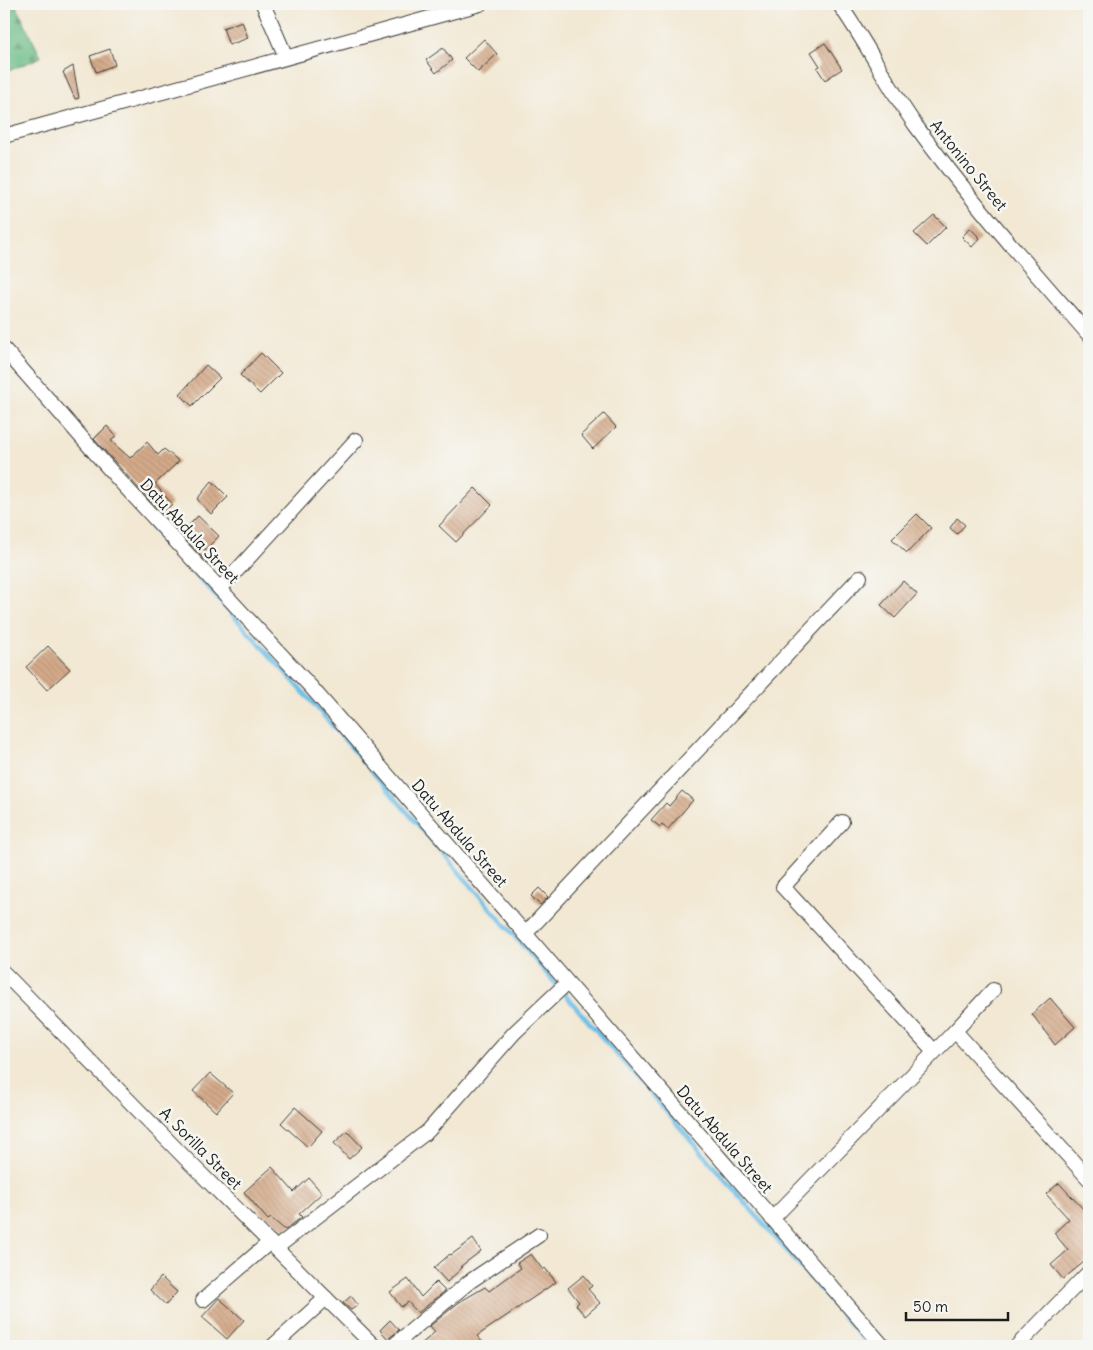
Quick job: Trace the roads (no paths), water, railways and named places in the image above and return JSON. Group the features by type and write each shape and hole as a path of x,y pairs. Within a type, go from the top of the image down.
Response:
{"street":[{"path":"263,4 286,57"},
{"path":"4,136 480,4"},
{"name":"Antonino Street","path":"839,4 858,31 915,125 1004,236 1089,335"},
{"name":"Datu Abdula Street","path":"4,349 118,479 311,687 883,1346"},
{"path":"220,589 356,440"},
{"path":"525,934 860,577"},
{"path":"842,822 783,887 934,1051"},
{"name":"A. Sorilla Street","path":"4,973 374,1346"},
{"path":"203,1300 273,1245 428,1131 514,1033 567,983"},
{"path":"772,1219 993,990"},
{"path":"955,1031 1089,1179"},
{"path":"393,1346 469,1282 539,1234"},
{"path":"1018,1346 1089,1272"},
{"path":"273,1346 326,1298"}],"waterway":[{"path":"149,523 305,694 869,1346"}]}
